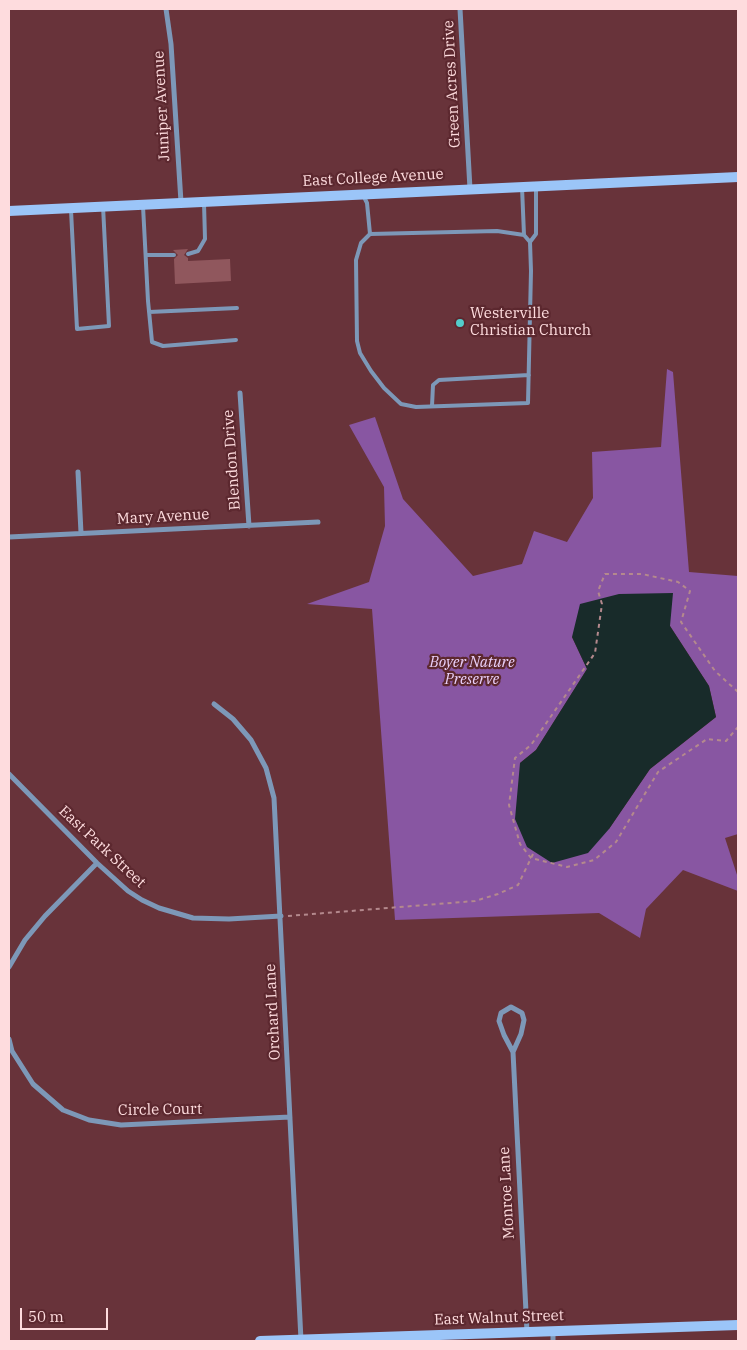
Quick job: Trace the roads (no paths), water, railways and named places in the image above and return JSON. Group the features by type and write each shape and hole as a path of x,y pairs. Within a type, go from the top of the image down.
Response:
{"street":[{"name":"Juniper Avenue","path":"166,9 171,44 180,202"},
{"name":"Green Acres Drive","path":"460,9 470,189"},
{"name":"East College Avenue","path":"9,211 738,177"},
{"name":"Blendon Drive","path":"240,393 249,526"},
{"path":"78,472 81,533"},
{"name":"Mary Avenue","path":"9,537 318,522"},
{"name":"Orchard Lane","path":"214,704 233,719 252,740 266,768 274,798 301,1340"},
{"name":"East Park Street","path":"9,774 97,863 128,891 142,900 174,913 193,918 281,916"},
{"path":"9,967 25,940 45,916 97,863"},
{"name":"Monroe Lane","path":"513,1052 521,1034 524,1020 519,1010 511,1008 501,1013 499,1021 513,1052 527,1332"},
{"name":"Circle Court","path":"9,1039 12,1051 33,1084 63,1110 89,1120 121,1125 290,1117"},
{"name":"East Walnut Street","path":"260,1341 527,1332 553,1336 738,1325"}],"lane":[{"path":"530,242 536,234 536,185"},
{"path":"522,186 524,235 530,242 531,271 528,403 416,407 401,404 384,388 360,353 356,260 361,242 370,234 497,231 524,235"},
{"path":"363,194 367,203 370,234"},
{"path":"188,254 198,250 205,238 204,201"},
{"path":"143,204 152,342 163,346 236,340"},
{"path":"70,208 77,329 109,326 102,206"},
{"path":"146,255 174,255"},
{"path":"149,312 236,308"},
{"path":"432,406 433,385 439,380 529,376"}],"water":[{"path":"673,593 670,626 709,686 716,717 650,769 609,829 588,853 552,863 527,847 515,819 520,763 536,750 587,669 572,637 580,604 619,594"}],"place":[{"name":"Westerville Christian Church","path":"460,323"}],"park label":[{"name":"Boyer Nature Preserve","path":"472,672"}]}
